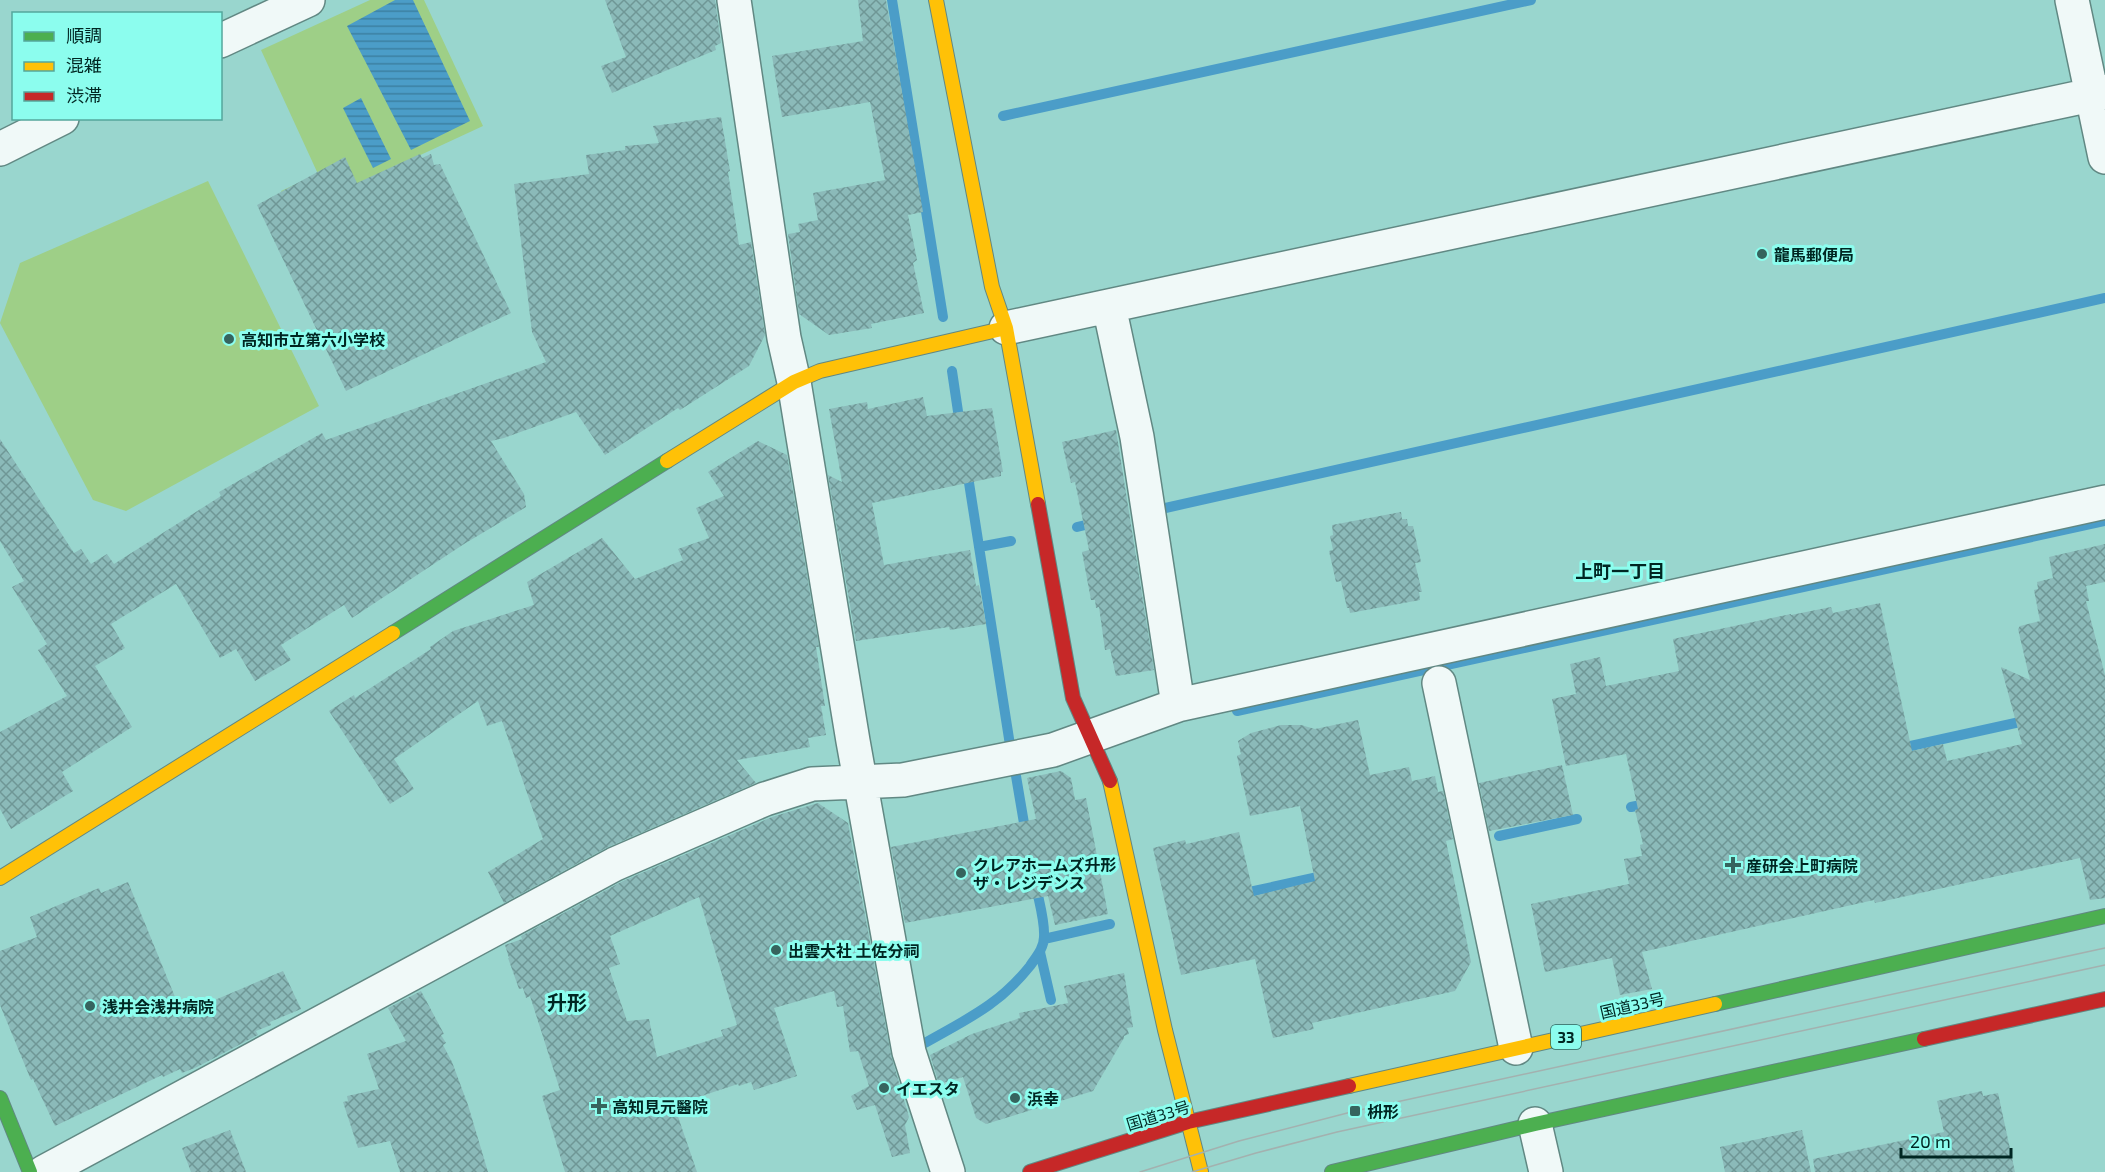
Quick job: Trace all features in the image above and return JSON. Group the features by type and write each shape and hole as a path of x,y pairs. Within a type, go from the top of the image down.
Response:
{"main road":[{"path":"936,0 992,287 1006,328 1073,698 1109,778 1201,1172"},
{"path":"0,878 794,382 820,371 1006,328"},
{"name":"国道33号","path":"1030,1172 1188,1122 2105,916"},
{"path":"1332,1172 1535,1124 2105,999"},
{"path":"0,1098 30,1172"}],"street":[{"path":"222,40 308,0"},
{"path":"734,0 784,338 794,382 860,783 909,1052 948,1172"},
{"path":"2072,0 2099,94 2105,157"},
{"path":"1006,328 2099,94"},
{"path":"0,148 58,120"},
{"path":"1108,306 1137,437 1178,705"},
{"path":"44,1172 615,864 765,799 812,783 903,780 1053,750 1178,705 2105,502"},
{"path":"1439,683 1516,1048"},
{"path":"1535,1124 1546,1172"}],"green space":[{"path":"370,0 424,0 483,126 332,196 289,208 281,191 318,174 261,50"},
{"path":"208,181 319,406 126,511 93,500 0,323 20,263"}],"water":[{"path":"395,0 413,0 470,121 411,150 347,26"},
{"path":"361,98 391,159 373,168 343,108"}],"building":[{"path":"605,0 715,0 721,43 715,46 716,50 612,93 601,66 626,57"},
{"path":"858,0 886,0 923,212 908,215 917,260 913,263 924,313 871,324 872,328 829,335 799,314 788,234 800,232 798,224 818,220 813,193 885,180 870,102 782,117 772,56 863,41"},
{"path":"721,117 739,245 751,242 765,335 749,366 605,455 576,412 491,441 524,494 526,507 464,544 352,618 344,605 281,645 291,660 255,681 236,649 220,658 176,584 111,624 125,648 95,666 132,727 62,772 73,791 11,829 0,809 0,732 67,696 38,650 47,644 12,587 24,581 0,541 0,439 74,553 81,549 91,564 107,554 114,564 221,496 219,492 322,433 326,440 546,362 532,332 514,184 589,174 586,155 625,150 625,146 659,143 653,126"},
{"path":"420,154 422,158 431,154 434,165 440,164 511,313 346,391 257,205 345,157 357,183"},
{"path":"923,397 927,416 992,408 1003,472 1001,476 872,503 884,565 970,550 986,624 950,630 949,627 856,641 828,475 842,482 829,409 867,402 868,409"},
{"path":"1116,430 1154,670 1116,676 1110,649 1105,650 1099,607 1096,608 1095,600 1091,600 1082,552 1089,550 1075,482 1071,483 1062,442"},
{"path":"758,441 787,455 819,647 816,647 825,706 821,706 826,735 808,738 810,747 737,760 756,783 608,847 504,903 488,872 543,839 502,721 487,726 478,701 394,759 414,789 390,804 329,711 354,695 355,698 431,649 430,647 453,631 534,605 527,582 602,538 635,579 683,560 678,549 709,538 696,508 724,496 708,472"},
{"path":"1401,512 1402,519 1407,519 1408,526 1413,526 1421,562 1415,563 1422,592 1419,592 1420,600 1350,613 1341,581 1336,582 1329,551 1333,550 1330,536 1333,535 1332,525"},
{"path":"2105,544 2105,582 2086,586 2089,601 2086,601 2105,675 2105,898 2090,900 2080,858 1875,903 1874,900 1642,952 1652,989 1620,995 1612,958 1545,972 1531,904 1629,884 1624,859 1642,856 1640,845 1643,844 1626,754 1566,766 1552,699 1576,694 1570,664 1600,657 1606,686 1679,671 1673,639 1831,607 1833,613 1880,603 1912,751 1943,744 1947,761 2022,744 2001,667 2030,680 2018,629 2020,626 2040,621 2034,590 2038,589 2037,582 2053,578 2049,557"},
{"path":"1358,720 1370,775 1409,767 1412,781 1435,776 1438,792 1443,791 1453,839 1446,841 1471,962 1455,991 1312,1023 1314,1029 1273,1038 1255,959 1181,975 1153,848 1185,840 1186,844 1239,832 1254,896 1315,881 1300,806 1250,816 1237,756 1241,754 1238,741 1251,733 1281,725 1301,725 1315,729"},
{"path":"1562,765 1573,815 1489,831 1479,783"},
{"path":"1061,771 1071,778 1075,800 1086,798 1108,914 1055,925 1048,896 905,923 891,847 1036,819 1027,778"},
{"path":"818,803 848,823 891,1055 909,1117 905,1125 910,1153 892,1157 875,1105 857,1110 851,1096 869,1086 858,1051 850,1052 843,1006 837,1007 834,991 774,1008 797,1076 754,1090 751,1082 739,1086 738,1084 674,1105 697,1172 565,1172 542,1096 560,1090 530,996 526,998 523,988 519,989 505,945 522,939 521,936 623,881 772,817","holes":["699,897 737,1025 721,1030 723,1036 657,1057 649,1019 627,1021 609,968 620,964 610,936"]},
{"path":"128,882 182,1014 283,971 301,1009 270,1022 271,1025 256,1031 258,1035 197,1067 182,1073 180,1069 163,1077 162,1075 55,1126 33,1079 31,1080 0,1005 0,951 37,937 30,917 99,888 101,893"},
{"path":"1124,973 1133,1027 1127,1028 1129,1034 1124,1036 1093,1091 986,1124 976,1118 963,1077 939,1084 930,1055 972,1034 1020,1018 1019,1013 1068,1003 1064,986"},
{"path":"421,991 444,1034 441,1035 446,1043 443,1045 468,1105 488,1172 400,1172 390,1141 358,1148 343,1102 348,1101 347,1096 379,1089 367,1054 406,1041 388,1008"},
{"path":"1982,1091 1983,1096 1998,1093 2015,1172 1815,1172 1813,1159 1944,1132 1937,1101"},
{"path":"230,1130 246,1172 191,1172 182,1148"},
{"path":"1802,1130 1811,1172 1725,1172 1720,1147"}],"waterway":[{"path":"892,0 943,317"},
{"path":"1003,116 1531,0"},
{"path":"1161,509 2105,298"},
{"path":"952,371 960,425"},
{"path":"967,470 1010,745"},
{"path":"1237,711 2105,521"},
{"path":"1077,527 1098,522"},
{"path":"979,547 1011,541"},
{"path":"1897,749 2029,720"},
{"path":"1016,776 1026,835"},
{"path":"1631,807 1651,803"},
{"path":"1499,836 1577,819"},
{"path":"1240,894 1327,875"},
{"path":"925,1043 994,1001 1030,966 1044,941 1043,918 1036,886"},
{"path":"1044,939 1110,924"},
{"path":"1040,952 1051,1000"}],"tram line":[{"path":"1140,1172 1239,1141 1355,1111 2105,948"},
{"path":"1192,1172 1337,1132 2105,965"}],"traffic: fast":[{"path":"393,633 667,461"},
{"path":"1715,1004 2105,916"},
{"path":"1332,1172 1535,1124 1924,1039"},
{"path":"0,1098 30,1172"}],"traffic: slow":[{"path":"936,0 992,287 1006,328 1038,504"},
{"path":"667,461 794,382 820,371 1006,328"},
{"path":"0,878 393,633"},
{"path":"1110,781 1165,1030 1201,1172"},
{"path":"1349,1086 1715,1004"}],"traffic: jam":[{"path":"1038,504 1073,698 1110,781"},
{"path":"1924,1039 2105,999"},
{"path":"1030,1172 1188,1122 1349,1086"}],"place":[{"name":"龍馬郵便局","path":"1762,254"},
{"name":"高知市立第六小学校","path":"229,339"},
{"name":"産研会上町病院","path":"1733,865"},
{"name":"クレアホームズ升形 ザ・レジデンス","path":"961,873"},
{"name":"出雲大社 土佐分祠","path":"776,950"},
{"name":"浅井会浅井病院","path":"90,1006"},
{"name":"イエスタ","path":"884,1088"},
{"name":"浜幸","path":"1015,1098"},
{"name":"高知見元醫院","path":"599,1106"},
{"name":"枡形","path":"1355,1111"}],"district":[{"name":"上町一丁目","path":"1620,571"},
{"name":"升形","path":"567,1002"}]}
